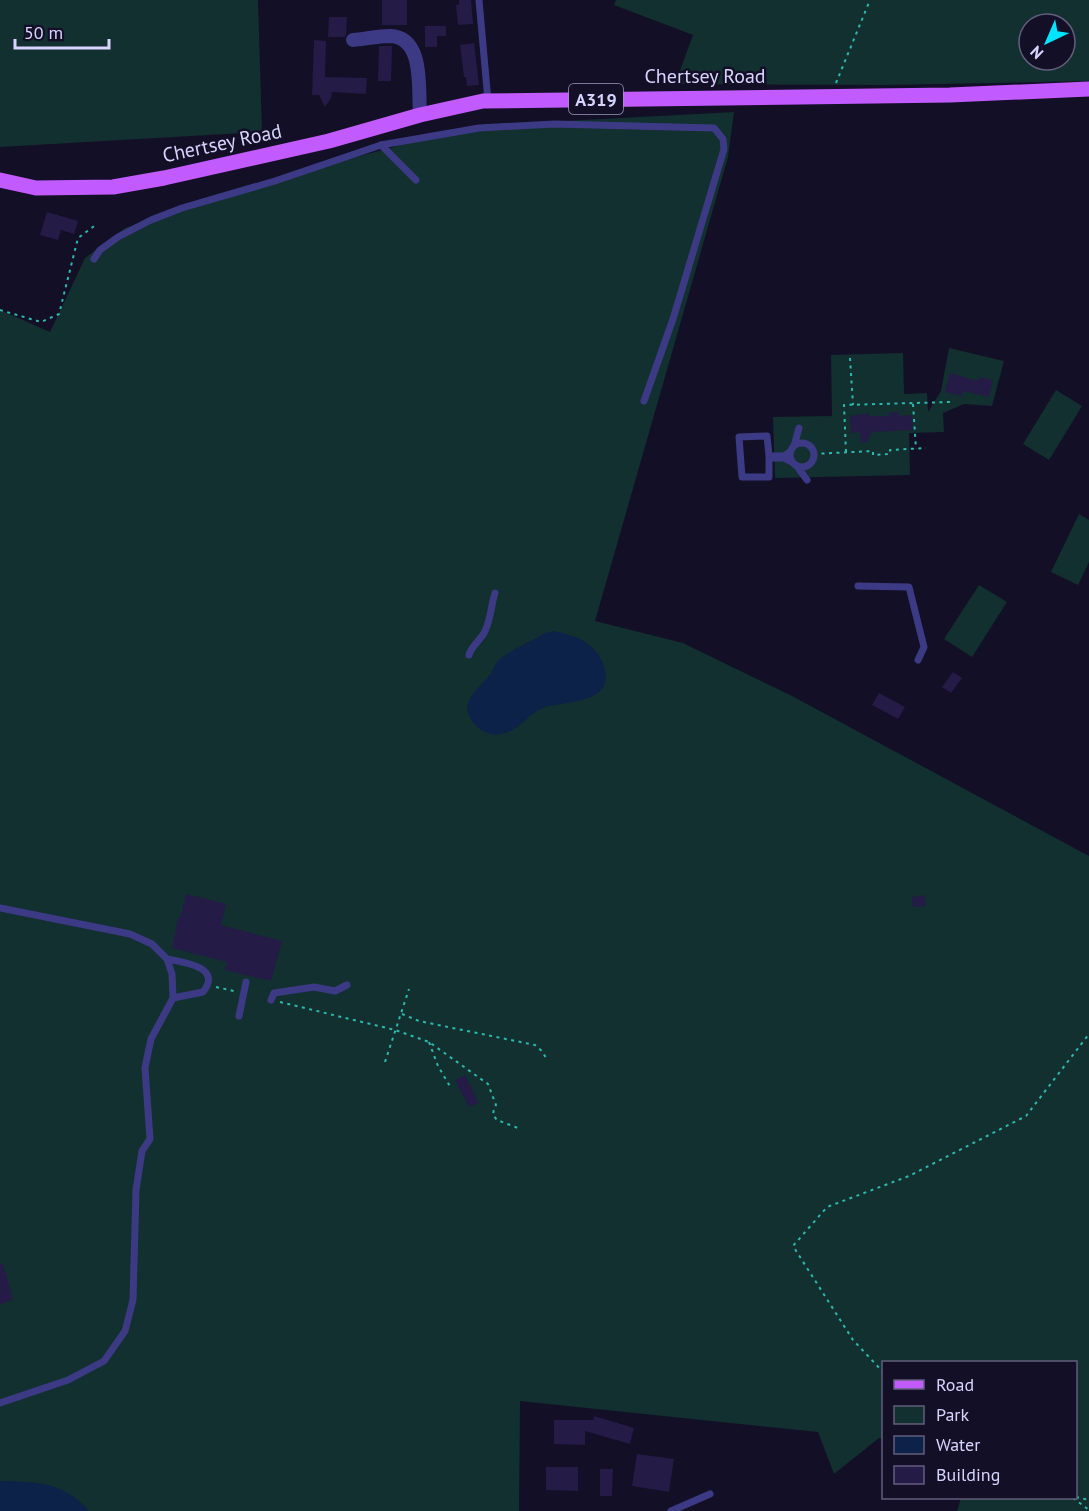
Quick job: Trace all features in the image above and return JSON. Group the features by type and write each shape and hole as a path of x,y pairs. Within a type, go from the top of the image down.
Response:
{"main road":[{"name":"Chertsey Road","path":"0,180 36,188 112,187 164,178 329,141 420,115 488,101 951,95 1089,89"}],"street":[{"path":"353,40 391,36 403,39 411,46 416,56 420,115"}],"lane":[{"path":"479,0 488,101"},
{"path":"93,259 100,250 118,237 151,220 381,145 479,128 554,124 714,128 721,133 724,148 673,319 644,401"},
{"path":"381,145 416,180"},
{"path":"799,428 792,449 794,464 807,480"},
{"path":"767,436 769,456 784,456 804,443 811,447 814,454 813,461 808,466 802,467 784,458 769,458 769,477 742,477 740,437 767,436"},
{"path":"858,586 909,587 924,647 918,660"},
{"path":"469,655 488,624 495,593"},
{"path":"0,908 130,934 152,944 168,959 197,966 208,977 207,986 203,992 173,998"},
{"path":"0,1403 68,1380 104,1361 125,1332 133,1300 136,1190 142,1151 150,1139 147,1053 173,998 172,974 168,959"},
{"path":"239,1016 246,982"},
{"path":"271,1000 274,993 315,987 335,990 347,985"},
{"path":"671,1511 710,1494"}],"path":[{"path":"830,96 870,0"},
{"path":"0,310 41,322 59,314 78,238 97,224"},
{"path":"850,358 853,405"},
{"path":"846,452 844,405 950,402"},
{"path":"914,404 916,449"},
{"path":"814,454 873,451 873,455 890,454 890,450 926,448"},
{"path":"207,986 243,993"},
{"path":"385,1062 409,989"},
{"path":"271,1000 395,1030 429,1042 488,1084 496,1105 493,1114 497,1120 518,1128"},
{"path":"402,1014 419,1021 535,1046 546,1058"},
{"path":"882,1371 853,1340 794,1246 827,1207 909,1176 1026,1116 1089,1034"},
{"path":"429,1042 438,1066 451,1088"},
{"path":"1076,1499 1089,1510"}],"green space":[{"path":"0,0 258,0 262,132 0,147"},
{"path":"616,0 1089,0 1089,81 887,85 675,84 693,35 614,5"},
{"path":"734,112 728,157 595,621 683,643 792,696 1089,856 1089,1511 957,1511 961,1499 1077,1499 1077,1361 882,1361 882,1439 879,1438 834,1474 818,1432 520,1401 519,1511 0,1511 0,310 50,332 85,258 125,228 239,188 473,126"},
{"path":"949,348 1004,361 992,406 964,404 943,413 944,432 909,433 910,475 775,478 773,417 832,416 831,355 903,353 904,394 927,393 928,412 941,391"},
{"path":"1056,390 1082,406 1049,460 1023,444"},
{"path":"1079,514 1089,520 1089,562 1078,585 1051,572"},
{"path":"979,585 1007,602 972,657 944,639"}],"water":[{"path":"553,631 575,637 593,648 602,661 606,675 604,686 598,693 588,698 543,708 508,732 493,734 478,728 469,715 468,703 497,662 511,651"},
{"path":"0,1481 49,1485 69,1494 89,1511 0,1511"}],"building":[{"path":"382,0 407,0 407,25 382,25"},
{"path":"459,0 471,0 473,24 458,25 456,5 459,5"},
{"path":"329,17 347,17 345,37 328,37"},
{"path":"425,26 446,26 446,36 437,36 437,47 425,47"},
{"path":"314,40 326,41 325,77 367,78 366,94 332,92 325,107 319,95 312,95"},
{"path":"474,43 479,85 467,86 460,45"},
{"path":"379,46 392,46 391,81 378,81"},
{"path":"47,212 78,221 74,234 61,230 58,240 40,235"},
{"path":"950,373 978,381 979,377 993,380 989,397 963,391 962,396 945,392"},
{"path":"889,412 899,412 899,416 912,415 913,430 871,432 872,435 869,435 868,442 861,443 860,432 851,433 850,416 869,413 869,416 889,416"},
{"path":"953,672 962,678 951,693 942,687"},
{"path":"879,693 905,707 898,719 872,705"},
{"path":"186,894 226,904 221,925 282,941 271,981 225,970 227,962 172,948"},
{"path":"924,895 926,906 913,907 912,897"},
{"path":"465,1075 479,1103 469,1107 455,1080"},
{"path":"0,1264 3,1264 13,1300 0,1304"},
{"path":"594,1416 634,1428 630,1444 585,1431 585,1445 554,1444 554,1420 593,1420"},
{"path":"637,1454 674,1459 669,1492 632,1486"},
{"path":"546,1467 578,1467 578,1491 546,1490"},
{"path":"600,1469 613,1469 612,1496 600,1496"}]}
